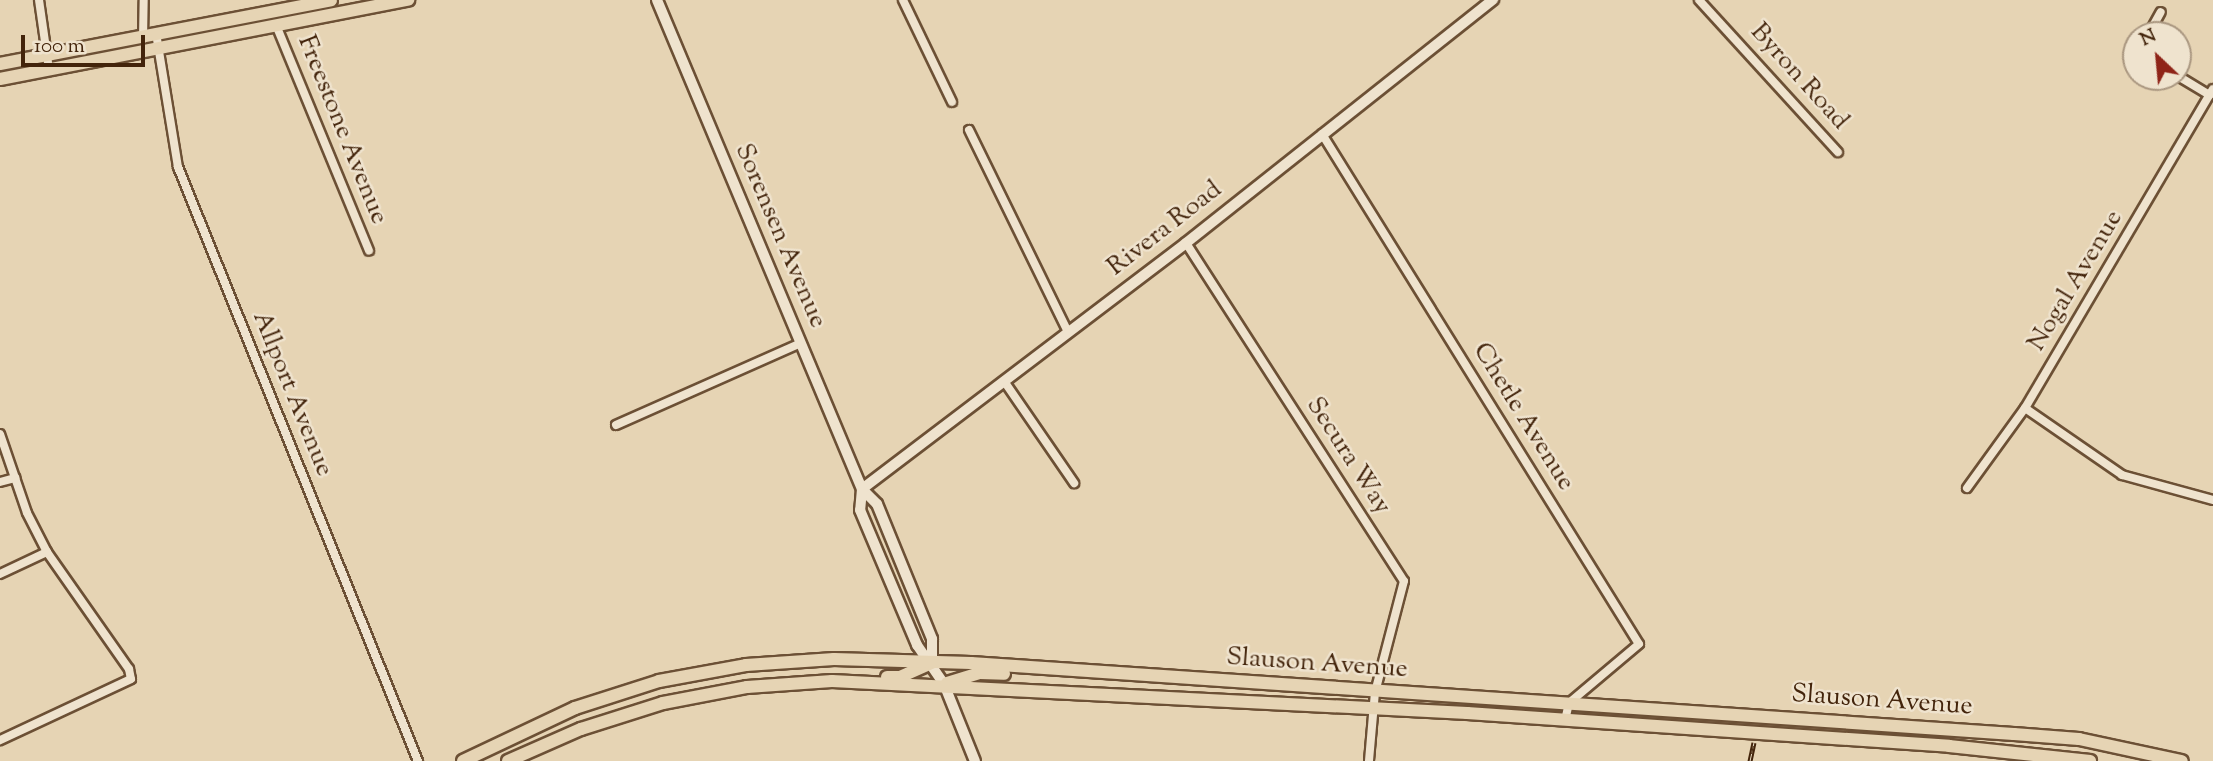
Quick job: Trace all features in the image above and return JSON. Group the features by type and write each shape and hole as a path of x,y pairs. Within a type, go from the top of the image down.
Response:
{"main road":[{"path":"0,64 331,0"},
{"path":"0,79 408,0"},
{"name":"Slauson Avenue","path":"463,761 575,708 659,681 806,660 1041,669 1953,729 2079,739 2182,761"},
{"path":"818,682 830,676 900,677 932,663"},
{"path":"944,684 980,673 1036,674 1041,669"},
{"name":"Slauson Avenue","path":"508,761 582,729 663,703 747,687 818,682 944,684 1069,695 1374,709 1869,743 1949,746 2090,761"},
{"path":"1869,743 1872,724"},
{"path":"1949,746 1953,729"}],"street":[{"path":"39,0 49,69"},
{"path":"143,51 150,35 144,0"},
{"name":"Sorensen Avenue","path":"657,0 862,489 877,504 933,639 932,663"},
{"path":"903,0 952,102"},
{"name":"Rivera Road","path":"862,489 1186,243 1493,0"},
{"name":"Byron Road","path":"1699,0 1838,152"},
{"path":"2156,21 2161,12"},
{"name":"Freestone Avenue","path":"276,25 369,251"},
{"name":"Allport Avenue","path":"150,35 158,48 178,167 418,761"},
{"path":"2192,83 2211,92"},
{"name":"Nogal Avenue","path":"1967,488 2025,408 2211,92"},
{"path":"969,130 1068,332"},
{"name":"Chetle Avenue","path":"1322,134 1639,644 1569,703"},
{"name":"Secura Way","path":"1186,243 1404,581 1375,692 1369,761"},
{"path":"617,425 801,343"},
{"path":"1004,381 1074,483"},
{"path":"2025,408 2122,475 2213,500"},
{"path":"0,434 15,478 47,552 129,669 131,679 0,740"},
{"path":"0,482 15,478"},
{"name":"Sorensen Avenue","path":"862,489 860,510 917,645 944,684 975,761"},
{"path":"0,573 47,552"},
{"path":"1564,722 1569,703"}],"railway":[{"path":"1750,761 1754,742"}]}
